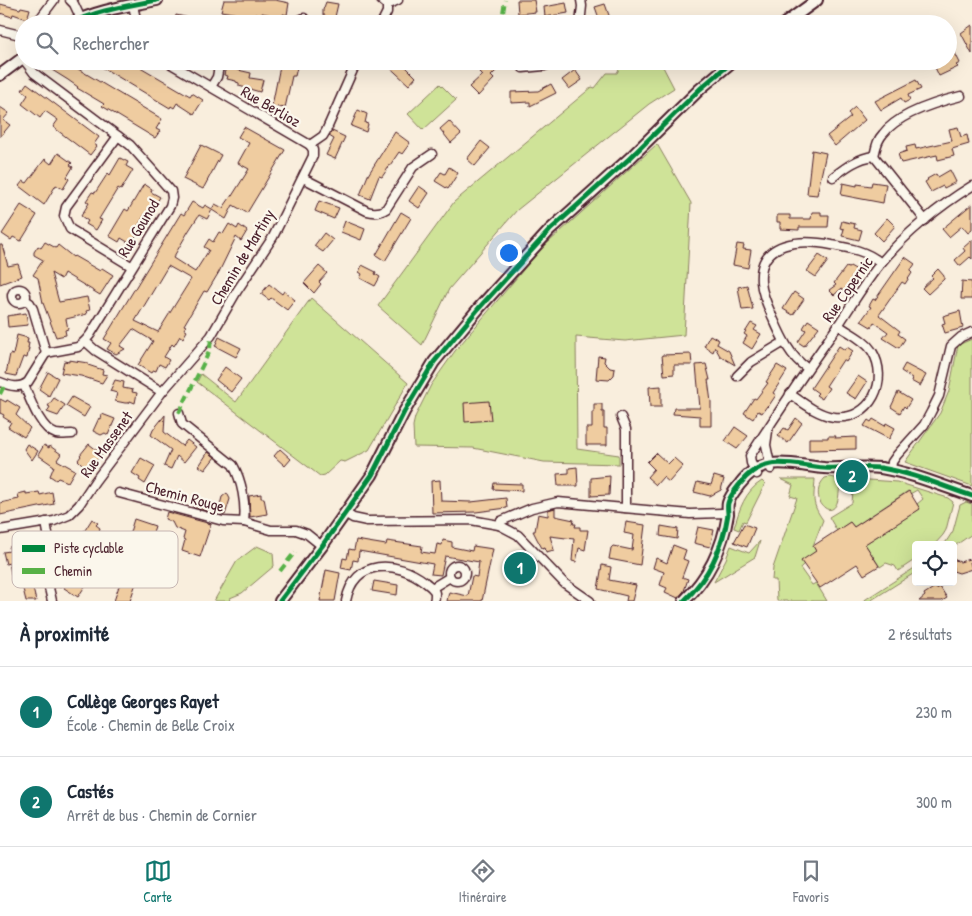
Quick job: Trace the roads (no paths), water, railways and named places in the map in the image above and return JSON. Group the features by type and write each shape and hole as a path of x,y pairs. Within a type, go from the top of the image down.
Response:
{"street":[{"path":"43,15 54,0"},
{"path":"70,0 80,15"},
{"path":"91,15 114,8 157,0"},
{"path":"386,15 387,12 384,3 398,0"},
{"path":"581,0 581,15"},
{"path":"796,15 817,0"},
{"path":"133,4 135,15"},
{"path":"0,30 15,34"},
{"path":"0,76 15,65"},
{"name":"Rue Gounod","path":"32,70 130,145 171,191 170,206 85,341"},
{"name":"Rue Berlioz","path":"182,70 310,145"},
{"path":"211,87 217,77 218,70"},
{"path":"310,145 323,136 326,131 353,70"},
{"path":"280,601 372,476 404,412 434,362 479,308 550,230 630,158 700,89 723,70"},
{"path":"874,156 878,140 894,124 911,113 936,102 961,96"},
{"path":"118,136 66,207 64,216 70,229 131,266"},
{"name":"Chemin de Martiny","path":"211,336 237,291 274,237 313,156 313,150 310,145"},
{"path":"303,178 367,211 372,213 382,212 386,209 413,167 432,154"},
{"path":"833,176 850,164 866,157 874,156"},
{"path":"874,156 925,220"},
{"name":"Rue Copernic","path":"755,472 750,456 807,368 881,263 925,220 950,200 972,186"},
{"path":"807,368 798,362 784,342 763,296 761,270 764,263 773,251 784,245 800,242 818,242 872,255 881,263"},
{"path":"25,300 33,310 46,353"},
{"path":"790,394 822,414 833,417 846,417 868,406 879,383 877,362 871,350 861,340 838,325"},
{"path":"891,470 892,462 924,425 939,396 951,346 961,337 972,332"},
{"name":"Rue Massenet","path":"0,530 46,522 69,515 80,505 95,481 162,392 211,336"},
{"path":"0,382 18,386 24,385 28,382 46,353 78,347 85,341 94,350 162,392"},
{"path":"738,376 751,362 784,342"},
{"path":"24,385 32,406 42,423 55,434 72,434"},
{"path":"179,413 182,424 233,465 237,472 244,499 244,522"},
{"path":"621,418 626,428 626,508"},
{"path":"768,429 766,445 770,466"},
{"path":"684,601 700,583 715,558 728,514 744,488 755,472 770,466 804,470 879,468 891,470 972,496"},
{"name":"Chemin Rouge","path":"118,493 223,521 244,522 271,530 296,530 307,534 322,546"},
{"path":"499,525 501,521 516,514 549,503 558,502 690,514 728,514"},
{"path":"345,513 352,518 367,521 471,520 499,525 518,536 564,584 590,601"},
{"path":"46,522 48,531"},
{"path":"346,601 354,580 372,568 384,566 410,572 432,588 435,593 434,601"},
{"path":"432,588 450,577"},
{"path":"49,588 52,601"}],"place":[{"name":"Castés","path":"852,476"},
{"name":"Collège Georges Rayet","path":"520,568"}]}
